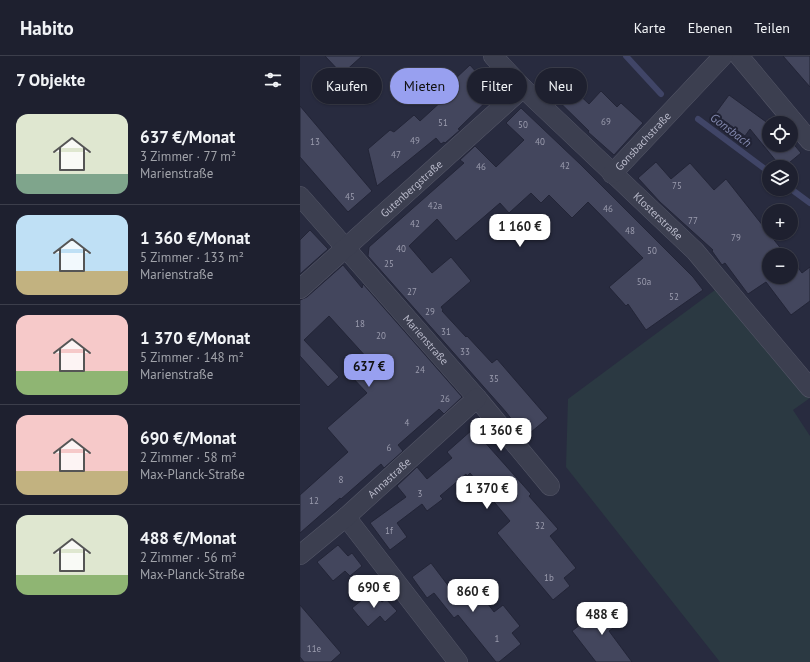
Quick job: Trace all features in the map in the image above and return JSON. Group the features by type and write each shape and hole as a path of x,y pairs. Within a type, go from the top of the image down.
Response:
{"street":[{"name":"Klosterstraße","path":"493,56 504,68"},
{"name":"Gonsbachstraße","path":"612,174 723,56"},
{"path":"739,56 810,141"},
{"name":"Klosterstraße","path":"527,92 695,252 810,388"},
{"name":"Gutenbergstraße","path":"300,289 505,104"},
{"name":"Marienstraße","path":"300,196 477,398 550,486"},
{"name":"Annastraße","path":"300,554 346,517 477,398"},
{"path":"346,517 458,662"}],"shaded area":[{"path":"719,287 810,398 793,410 810,436 810,662 720,662 566,467 568,399"}],"building":[{"path":"325,56 362,56 349,68 336,68"},
{"path":"783,56 810,56 810,87"},
{"path":"470,65 473,68 467,68 467,104 484,104 458,129 460,130 445,143 444,142 441,144 436,138 377,186 368,149 390,130 394,132 414,115 420,121 439,104 459,104 459,75"},
{"path":"601,91 617,107 621,103 643,123 614,155 588,132 589,131 561,104 587,104 587,102 589,104"},
{"path":"729,95 762,119 762,144 750,129 745,136 715,114"},
{"path":"300,106 372,191 348,212 300,157"},
{"path":"521,108 580,164 693,277 703,290 646,330 628,304 626,306 609,287 643,258 588,202 572,218 549,195 541,203 531,193 509,213 500,203 456,241 437,219 409,246 432,273 451,257 471,281 441,307 443,310 442,311 492,363 497,359 548,418 525,437 506,412 368,256 369,247 464,163 460,160 475,146 496,167 524,140 506,123"},
{"path":"798,149 801,153 792,160 775,160 769,152 798,152"},
{"path":"656,162 671,179 690,163 714,190 726,179 762,225 762,240 774,240 780,248 762,248 763,284 748,294 725,263 722,265 712,251 713,250 660,202 638,178"},
{"path":"310,230 328,249 300,274 300,240"},
{"path":"343,265 362,288 363,284 462,397 444,414 439,409 398,445 403,451 384,468 381,464 300,533 300,495 348,452 327,428 367,393 350,375 368,359 329,316 304,340 339,377 328,387 300,356 300,300 307,297"},
{"path":"810,267 810,301 791,315 768,284 798,284 798,268 802,273"},
{"path":"473,429 531,494 529,496 558,529 550,536 576,568 564,578 570,586 553,600 497,533 510,521 470,473 467,476 466,474 440,496 443,499 427,511 422,504 397,523 407,537 390,550 370,523 406,497 397,486 417,467 427,479 452,458 447,452"},
{"path":"338,545 348,556 352,553 362,566 350,576 345,571 333,581 317,562"},
{"path":"431,563 453,592 469,579 494,612 503,605 520,626 512,633 521,644 499,662 496,662 458,615 454,618 434,593 427,598 412,577"},
{"path":"373,591 382,602 386,599 397,611 385,622 380,616 368,627 352,608"},
{"path":"610,602 624,620 609,631 632,662 596,662 572,631"},
{"path":"300,605 341,653 331,662 304,662 300,657"}],"waterway":[{"name":"Gonsbach","path":"626,56 661,94"},
{"name":"Gonsbach","path":"698,119 762,167"},
{"name":"Gonsbach","path":"798,194 810,203"}]}
